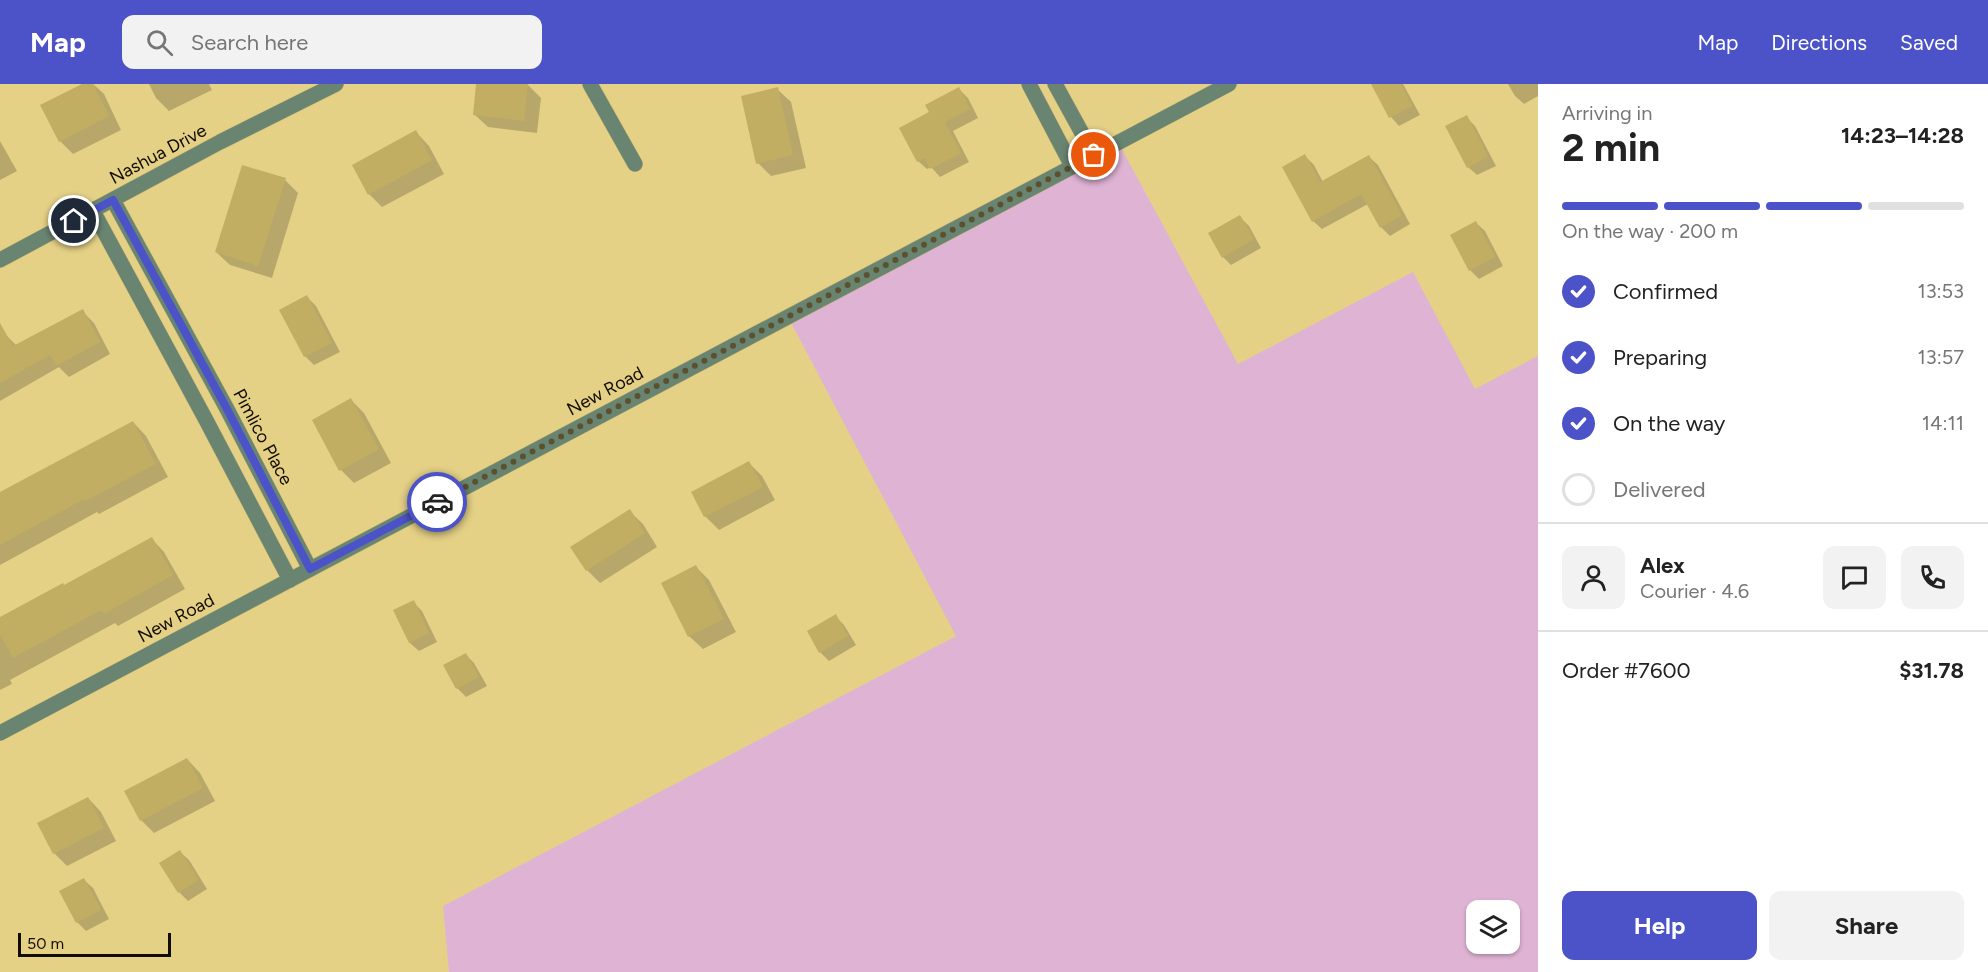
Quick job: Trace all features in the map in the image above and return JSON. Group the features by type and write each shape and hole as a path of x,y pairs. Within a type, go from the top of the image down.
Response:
{"street":[{"name":"Nashua Drive","path":"0,260 220,142 336,84"},
{"path":"590,84 635,164"},
{"path":"1029,84 1072,166"},
{"path":"1055,84 1094,155"},
{"name":"New Road","path":"0,734 1229,84"},
{"name":"Pimlico Place","path":"113,200 310,569"},
{"path":"93,211 290,580"},
{"path":"160,334 180,323"}],"shaded area":[{"path":"1118,142 1238,364 1413,272 1475,389 1538,356 1538,972 449,972 443,906 956,636 788,317"}],"building":[{"path":"82,84 93,84 109,116 59,142 40,105"},
{"path":"476,84 528,84 524,121 473,115"},
{"path":"1371,84 1401,84 1412,106 1389,118"},
{"path":"778,87 793,155 756,164 741,96"},
{"path":"959,87 970,109 945,122 961,153 930,169 924,158 917,162 899,128 929,112 925,105"},
{"path":"1467,115 1488,157 1467,168 1445,126"},
{"path":"416,130 432,160 368,195 352,165"},
{"path":"1305,154 1320,182 1369,155 1402,215 1380,228 1361,194 1312,222 1282,167"},
{"path":"242,165 286,178 258,266 215,252"},
{"path":"1240,215 1254,239 1222,258 1208,233"},
{"path":"1476,221 1495,257 1469,271 1450,235"},
{"path":"307,295 332,343 304,357 279,310"},
{"path":"83,309 100,342 56,366 50,355 0,383 0,323 13,346"},
{"path":"351,398 379,449 339,471 312,420"},
{"path":"133,421 156,464 85,501 84,499 0,545 0,492"},
{"path":"749,461 763,487 704,517 691,492"},
{"path":"630,509 645,533 586,571 570,547"},
{"path":"152,537 173,575 104,614 101,610 13,658 0,634 0,617"},
{"path":"696,565 724,619 688,637 661,583"},
{"path":"414,600 429,633 409,643 393,610"},
{"path":"836,614 848,636 819,653 807,631"},
{"path":"466,653 479,677 456,689 443,665"},
{"path":"187,758 203,788 140,821 124,791"},
{"path":"88,797 104,828 53,854 37,823"},
{"path":"180,850 199,880 178,893 159,863"},
{"path":"84,878 101,910 76,923 59,891"}],"way so far":[{"path":"437,502 1094,155"}],"route":[{"path":"74,221 113,200 227,409 310,569 437,502"}]}
